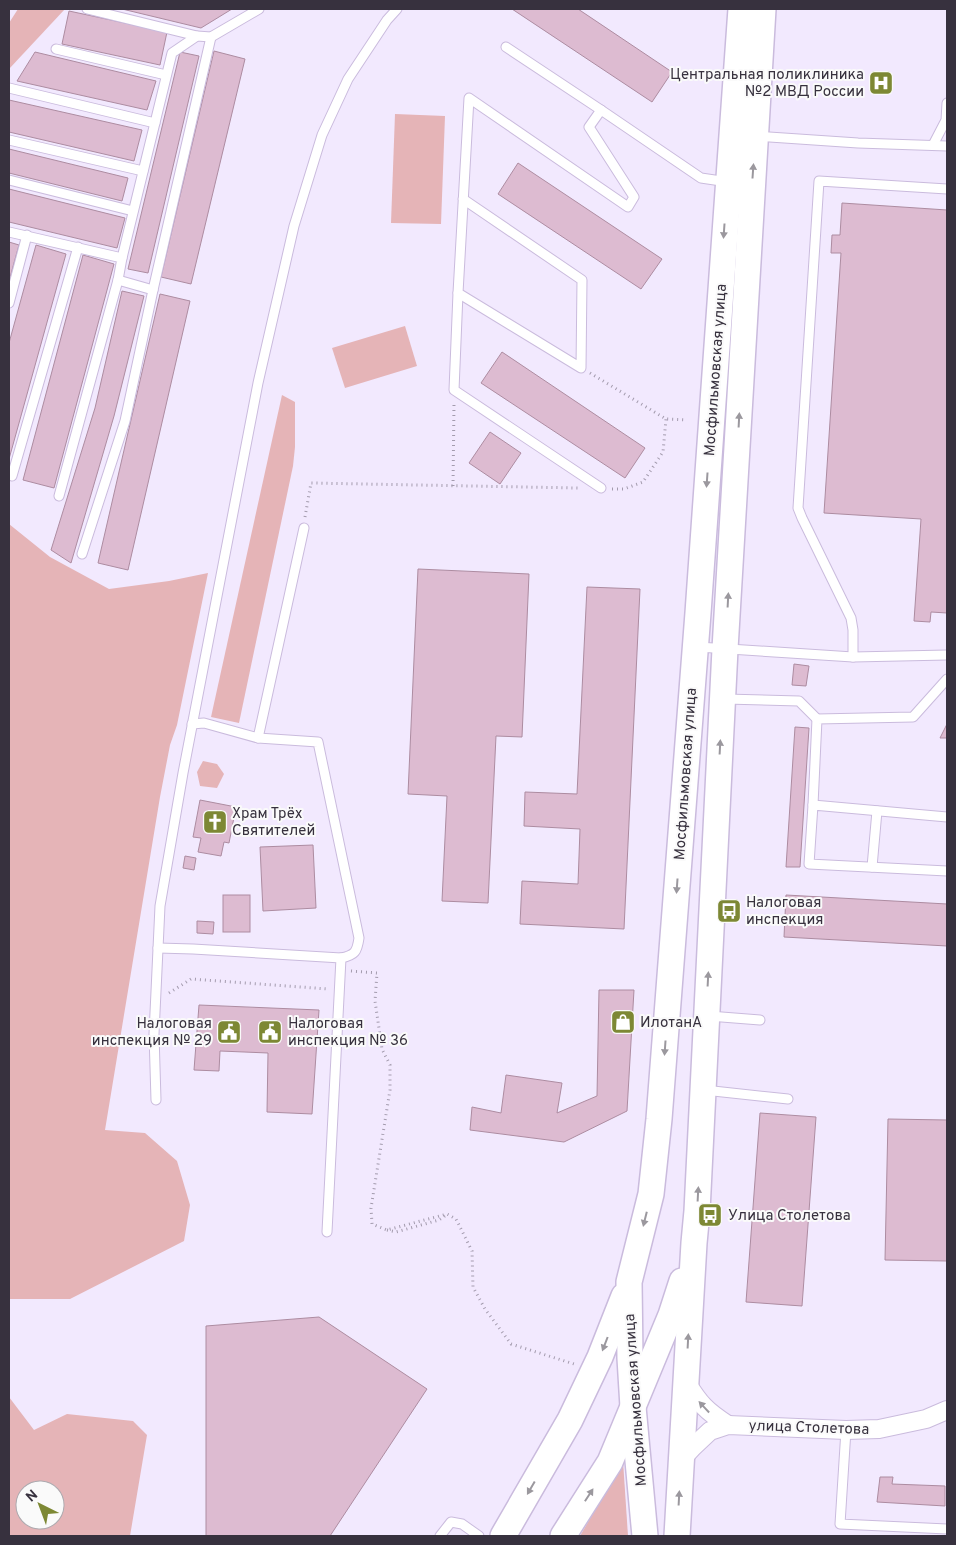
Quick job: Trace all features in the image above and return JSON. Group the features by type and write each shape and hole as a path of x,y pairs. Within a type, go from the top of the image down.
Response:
{"main road":[{"name":"Мосфильмовская улица","path":"678,1536 726,649 743,135 740,9"},
{"name":"Мосфильмовская улица","path":"645,1536 630,1358 630,1282 652,1184 659,1119 728,182 743,135 763,9"},
{"path":"684,792 690,780 696,776 702,776 714,782 718,794"},
{"path":"563,1536 610,1462 672,1315 694,1243"},
{"path":"503,1536 570,1420 600,1357 630,1282"}],"street":[{"name":"улица Столетова","path":"686,1382 697,1399 710,1413 728,1424"},
{"name":"улица Столетова","path":"681,1460 710,1431 728,1424 846,1430 879,1429 926,1419 947,1410"}],"lane":[{"path":"87,9 197,36 211,37 259,9"},
{"path":"156,1100 154,1034 160,906 192,724 258,383 294,226 322,135 348,79 387,20 397,9"},
{"path":"59,496 118,280 172,53 197,36"},
{"path":"82,554 125,421 211,37"},
{"path":"506,47 701,178 728,182"},
{"path":"56,48 166,75"},
{"path":"9,88 154,123"},
{"path":"601,110 589,127 634,197 628,207 469,98 454,390 601,488"},
{"path":"933,145 946,120 947,103"},
{"path":"743,135 858,143 947,146"},
{"path":"9,140 143,172"},
{"path":"9,180 133,211"},
{"path":"853,656 851,618 798,508 819,181 947,189"},
{"path":"464,199 582,280 581,368"},
{"path":"9,232 122,258"},
{"path":"9,302 27,235"},
{"path":"12,476 78,247"},
{"path":"118,280 153,290"},
{"path":"458,293 581,368"},
{"path":"258,738 304,528"},
{"path":"695,647 853,656 947,655"},
{"path":"723,699 799,701 817,719 913,717 947,679"},
{"path":"817,719 809,864 947,871"},
{"path":"158,948 341,958 351,956 357,949 359,938 318,742 258,738 204,723 192,724"},
{"path":"813,805 947,817"},
{"path":"872,867 877,811"},
{"path":"327,1232 341,958"},
{"path":"707,1016 760,1020"},
{"path":"703,1090 788,1099"},
{"path":"846,1430 840,1524 947,1529"},
{"path":"440,1536 451,1522 462,1524 479,1536"}],"path":[{"path":"581,368 666,419 686,420"},
{"path":"453,486 454,390"},
{"path":"304,528 311,483 624,489 643,482 663,452 666,419"},
{"path":"340,971 377,973 375,1001 382,1049 390,1065 390,1090 371,1208 372,1224 387,1230 447,1214 456,1219 472,1251 473,1287 485,1309 511,1344 582,1366"},
{"path":"156,1001 191,979 339,990"}],"shaded area":[{"path":"18,9 65,9 9,69 9,23"},
{"path":"395,114 445,116 441,224 391,223"},
{"path":"405,326 417,366 345,388 332,348"},
{"path":"282,395 295,402 293,466 239,723 211,717"},
{"path":"9,524 50,557 109,589 169,581 208,573 177,725 170,745 160,797 105,1130 145,1133 177,1161 190,1205 184,1241 70,1299 9,1299"},
{"path":"203,761 217,764 224,774 217,788 200,786 197,772"},
{"path":"9,1397 34,1430 67,1414 133,1421 147,1435 130,1536 9,1536"},
{"path":"623,1461 628,1536 580,1536"}],"building":[{"path":"122,9 232,9 201,28"},
{"path":"512,9 578,9 672,72 652,102"},
{"path":"69,11 167,32 160,65 62,44"},
{"path":"214,51 245,59 191,284 161,277"},
{"path":"35,52 156,81 147,110 17,81"},
{"path":"180,52 199,56 148,273 128,269"},
{"path":"9,100 142,130 134,161 9,132"},
{"path":"9,149 128,178 122,201 9,173"},
{"path":"518,163 662,259 641,289 498,194"},
{"path":"9,189 125,218 117,248 9,222"},
{"path":"842,203 947,210 947,613 931,612 930,622 914,621 921,519 824,513 841,253 831,253 832,235 840,235"},
{"path":"9,242 19,245 9,281"},
{"path":"36,245 66,254 9,459 9,343"},
{"path":"83,255 114,264 54,488 23,480"},
{"path":"122,291 144,296 114,416 71,563 51,550 95,408"},
{"path":"160,294 190,301 128,570 98,563"},
{"path":"502,352 645,448 625,478 481,383"},
{"path":"490,432 521,453 500,484 469,463"},
{"path":"418,569 529,574 522,737 496,736 488,903 442,901 447,796 408,794"},
{"path":"587,587 640,589 624,929 520,924 522,881 578,884 580,829 524,826 525,792 577,794"},
{"path":"794,664 809,666 806,686 792,685"},
{"path":"947,724 947,738 940,738"},
{"path":"795,727 809,728 800,867 786,867"},
{"name":"Храм Трёх Святителей","path":"200,800 236,807 229,843 224,842 221,856 198,852 201,838 193,837"},
{"path":"313,845 316,908 263,911 260,847"},
{"path":"185,856 196,858 194,870 183,868"},
{"path":"223,895 250,895 250,932 223,932"},
{"path":"786,895 947,904 947,946 784,937"},
{"path":"197,921 214,922 213,934 197,933"},
{"path":"599,990 634,990 627,1111 564,1142 470,1130 472,1107 501,1113 506,1075 562,1083 557,1113 597,1096"},
{"path":"199,1005 319,1010 312,1114 267,1112 268,1053 220,1051 219,1071 194,1070"},
{"path":"760,1113 816,1117 802,1306 746,1302"},
{"path":"888,1119 947,1120 947,1261 885,1260"},
{"path":"319,1317 427,1389 330,1536 206,1536 206,1326"},
{"path":"880,1477 893,1477 892,1484 945,1486 945,1506 877,1502"}],"place":[{"name":"Центральная поликлиника №2 МВД России","path":"881,83"},
{"name":"Храм Трёх Святителей","path":"215,822"},
{"name":"Налоговая инспекция","path":"729,911"},
{"name":"ИлотанА","path":"623,1022"},
{"name":"Налоговая инспекция № 29","path":"229,1032"},
{"name":"Налоговая инспекция № 36","path":"270,1032"},
{"name":"Улица Столетова","path":"710,1215"}]}
